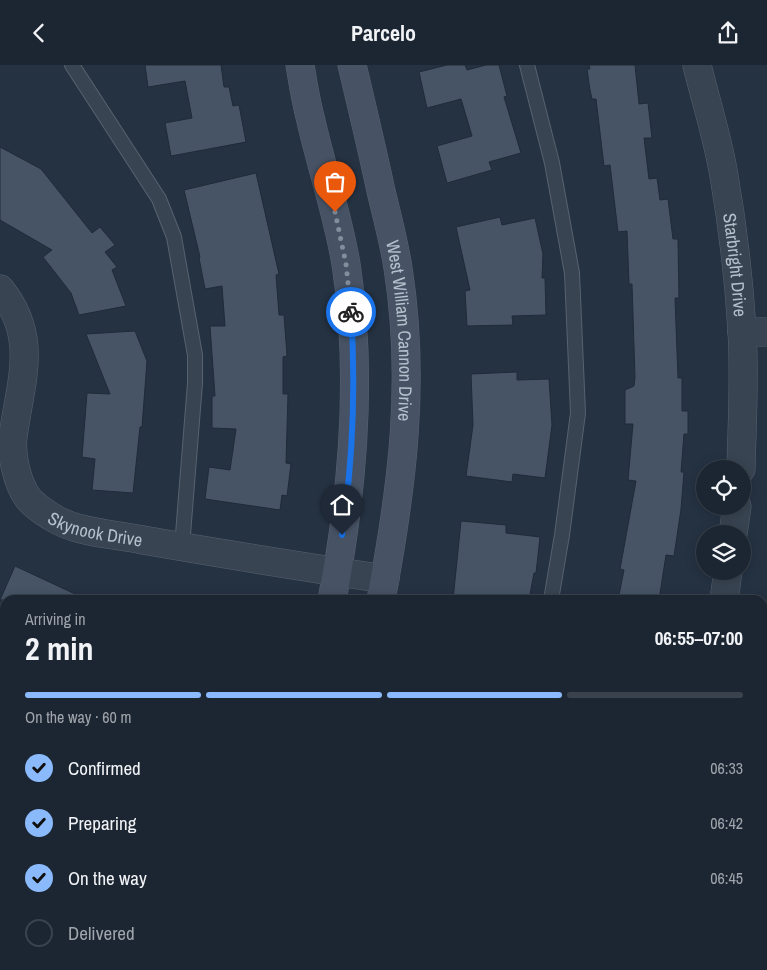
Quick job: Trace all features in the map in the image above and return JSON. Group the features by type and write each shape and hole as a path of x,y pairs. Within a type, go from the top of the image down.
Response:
{"main road":[{"path":"300,65 311,121 335,212 346,264 354,350 353,438 348,497 333,595"},
{"name":"West William Cannon Drive","path":"352,65 398,269 406,370 406,421 397,512 383,590"}],"street":[{"name":"Starbright Drive","path":"697,65 724,173 732,226 755,332 744,389 740,460"},
{"name":"Skynook Drive","path":"0,289 7,298 18,321 25,346 25,367 13,439 16,470 28,498 47,514 71,527 337,572 383,590"},
{"path":"725,595 727,580"}],"lane":[{"path":"72,65 159,199 174,237 195,355 195,383 182,547"},
{"path":"527,65 552,163 572,273 578,413 562,535 552,595"}],"building":[{"path":"145,65 221,65 224,87 229,87 233,106 239,105 246,142 171,156 165,123 192,118 185,81 148,87"},
{"path":"447,65 465,65 467,70 486,65 499,65 507,96 504,97 521,153 489,162 492,170 447,183 437,146 472,136 461,99 427,108 419,72"},
{"path":"589,65 635,65 639,104 648,103 652,138 644,138 649,179 657,178 660,200 668,199 673,239 678,239 679,298 675,298 678,378 682,378 682,411 688,411 688,434 684,434 681,472 684,472 681,509 674,556 666,555 660,595 619,595 624,570 620,569 636,481 628,480 633,424 625,424 625,390 634,386 635,378 632,284 629,284 627,231 618,232 610,165 604,166 596,99 592,99 590,90 587,69 590,69"},
{"path":"0,147 41,169 92,233 100,227 115,245 105,252 117,267 112,270 126,306 79,315 71,293 43,257 52,250 0,220"},
{"path":"256,173 279,274 276,275 279,315 284,315 287,356 283,357 283,394 288,394 286,463 291,464 287,496 282,495 280,510 205,499 209,467 230,470 236,429 212,428 212,396 215,396 210,326 225,326 222,286 205,289 200,257 184,190"},
{"path":"500,217 502,225 535,218 543,254 542,278 545,278 546,315 512,316 513,325 467,326 465,291 470,290 456,227"},
{"path":"135,331 147,361 142,427 140,427 133,493 92,490 95,459 82,457 87,393 110,394 86,334"},
{"path":"517,372 517,380 549,379 552,425 545,478 513,474 512,482 466,476 473,425 471,374"},
{"path":"461,521 506,525 506,533 540,537 536,573 534,573 530,595 454,595"},
{"path":"15,566 77,595 2,595"}],"way so far":[{"path":"335,212 346,264 351,312"}],"route":[{"path":"342,535 348,497 353,438 354,350 351,312"}]}
